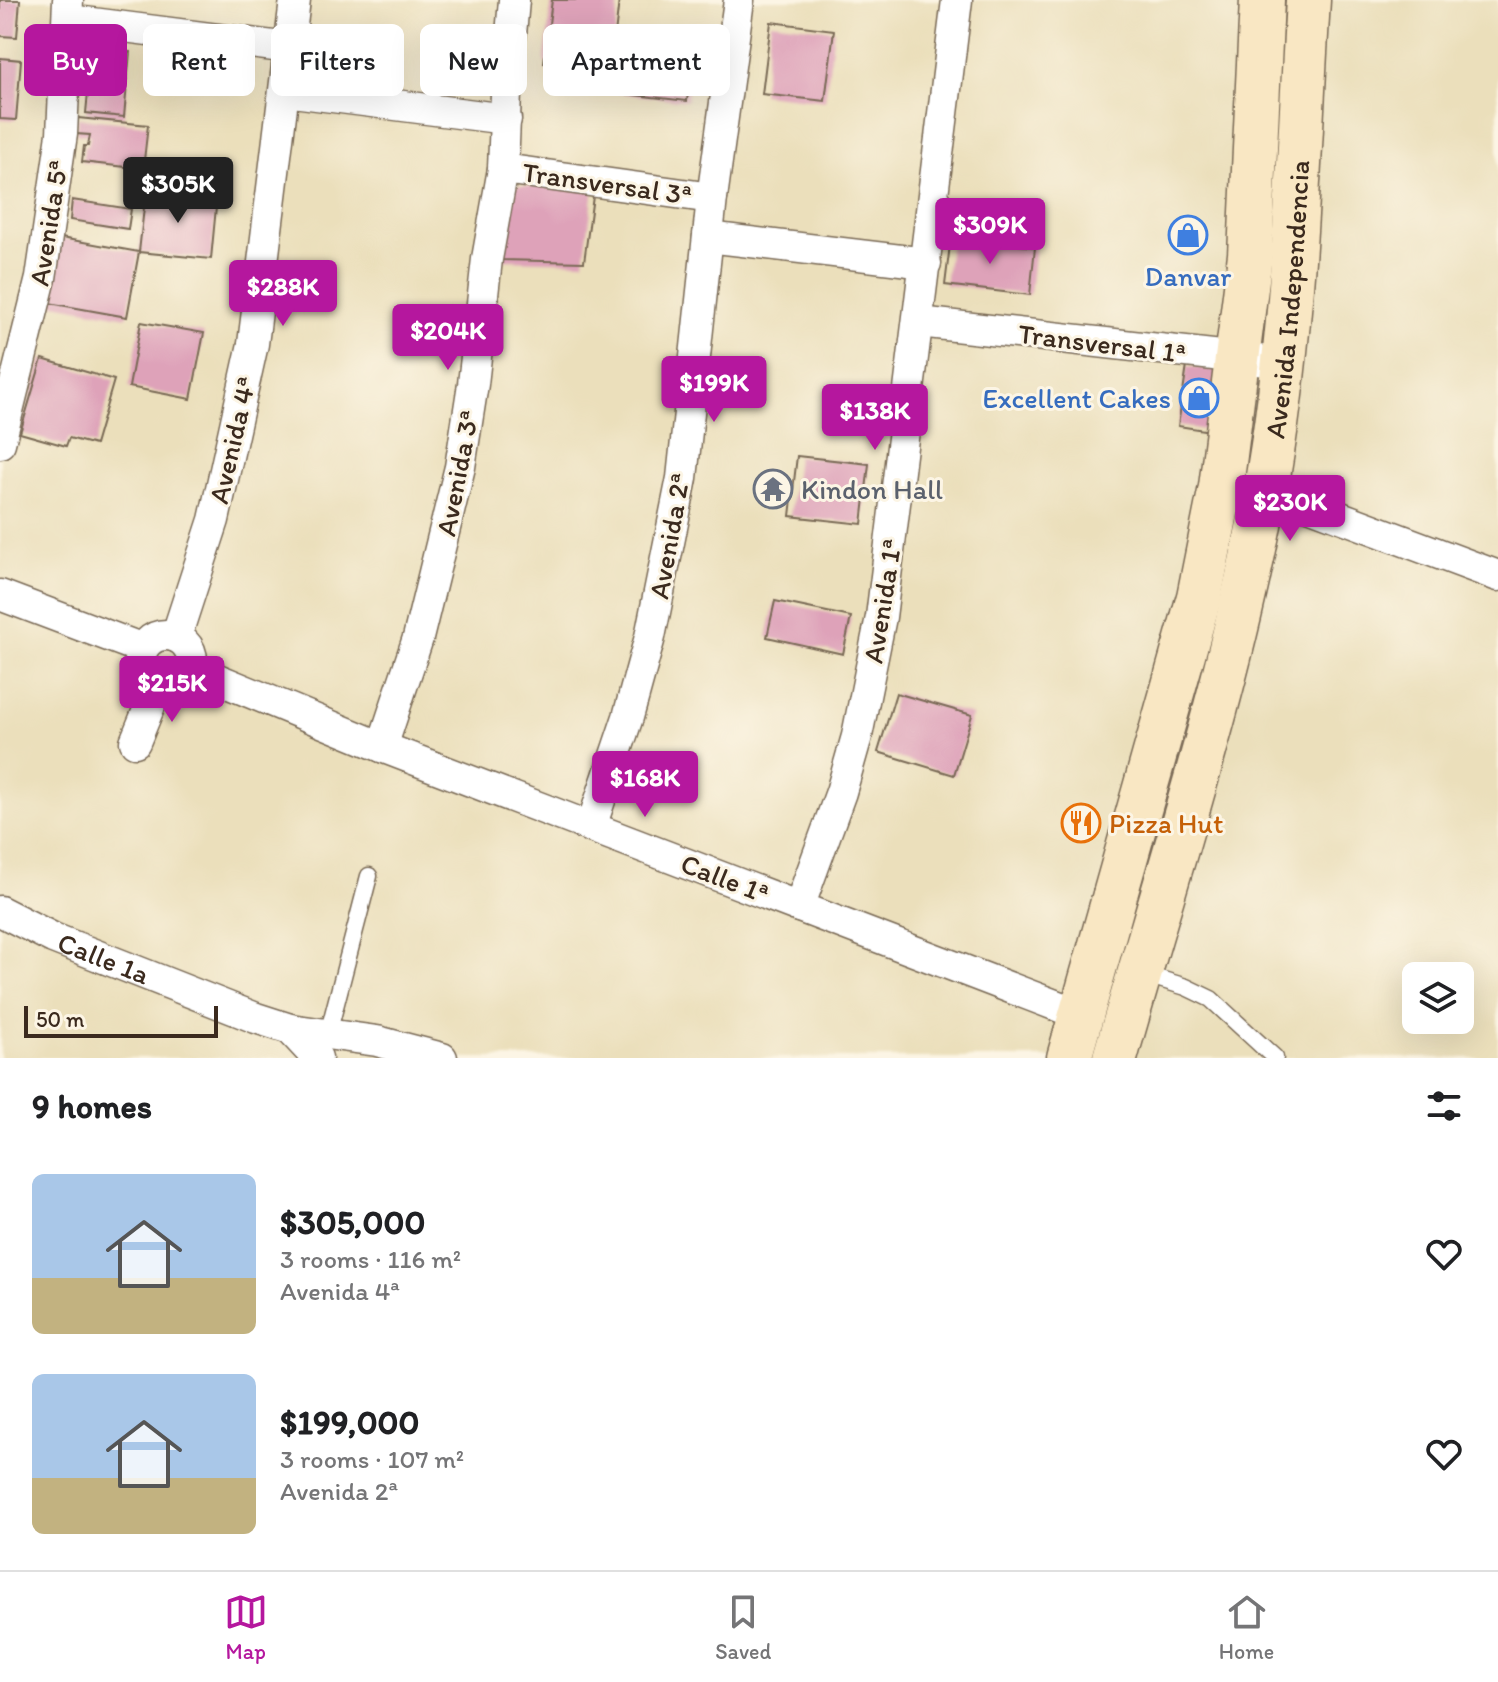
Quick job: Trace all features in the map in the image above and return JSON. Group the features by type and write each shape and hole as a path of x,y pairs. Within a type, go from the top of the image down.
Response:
{"main road":[{"name":"Avenida Independencia","path":"1069,1058 1199,597 1221,487 1250,255 1262,0"},
{"name":"Avenida Independencia","path":"1115,1058 1241,615 1266,489 1285,363 1308,0"}],"street":[{"name":"Avenida 4ª","path":"292,24 295,0"},
{"name":"Avenida 3ª","path":"382,747 418,638 460,467 487,259 503,169 514,0"},
{"name":"Avenida 2ª","path":"591,827 628,717 650,637 682,478 712,198 739,0"},
{"name":"Avenida 1ª","path":"799,907 841,792 870,679 891,554 957,0"},
{"path":"69,10 271,45"},
{"name":"Avenida 5ª","path":"0,443 41,278 62,134 69,10"},
{"name":"Avenida 4ª","path":"176,637 214,520 253,344 284,96"},
{"path":"324,96 506,119"},
{"name":"Transversal 3ª","path":"503,169 712,198"},
{"path":"708,237 926,263"},
{"name":"Transversal 1ª","path":"919,322 1285,363"},
{"path":"1266,489 1498,576"},
{"path":"0,595 143,649"},
{"path":"161,636 176,637 191,654 191,668 187,676 174,686 151,683 142,671 140,656 143,649 161,636"},
{"name":"Calle 1ª","path":"191,668 382,747 1081,1015"},
{"path":"135,742 158,686"},
{"name":"Calle 1a","path":"0,911 80,949 290,1029 317,1051 377,1041 442,1058"}],"lane":[{"path":"317,1051 369,876"},
{"path":"1139,973 1186,987 1211,999 1275,1058"}],"building":[{"path":"0,0 20,0 17,37 0,36"},
{"path":"552,0 619,0 616,24 549,24"},
{"path":"771,22 834,30 825,101 762,94"},
{"path":"127,52 130,52 127,84"},
{"path":"0,58 21,60 16,120 0,119"},
{"path":"88,96 126,96 124,117 86,113"},
{"path":"643,96 688,96 687,101"},
{"path":"78,118 148,125 143,169 82,162 84,146 88,146 90,135 76,134"},
{"path":"509,185 594,189 584,262 502,260 501,230"},
{"path":"146,190 217,197 211,259 139,252"},
{"path":"72,200 131,209 128,229 70,220"},
{"path":"951,237 1035,247 1030,295 945,285"},
{"path":"61,238 139,252 127,317 49,303"},
{"path":"141,322 204,333 191,399 129,387"},
{"path":"42,359 114,380 95,445 69,438 66,446 20,433"},
{"name":"Excellent Cakes","path":"1187,366 1220,371 1211,431 1178,426"},
{"path":"797,456 869,464 862,524 790,516"},
{"path":"775,601 851,617 843,654 767,637"},
{"path":"896,693 972,715 954,775 878,752"}],"place":[{"name":"Danvar","path":"1188,235"},
{"name":"Excellent Cakes","path":"1199,398"},
{"name":"Kindon Hall","path":"773,489"},
{"name":"Pizza Hut","path":"1081,823"}]}
